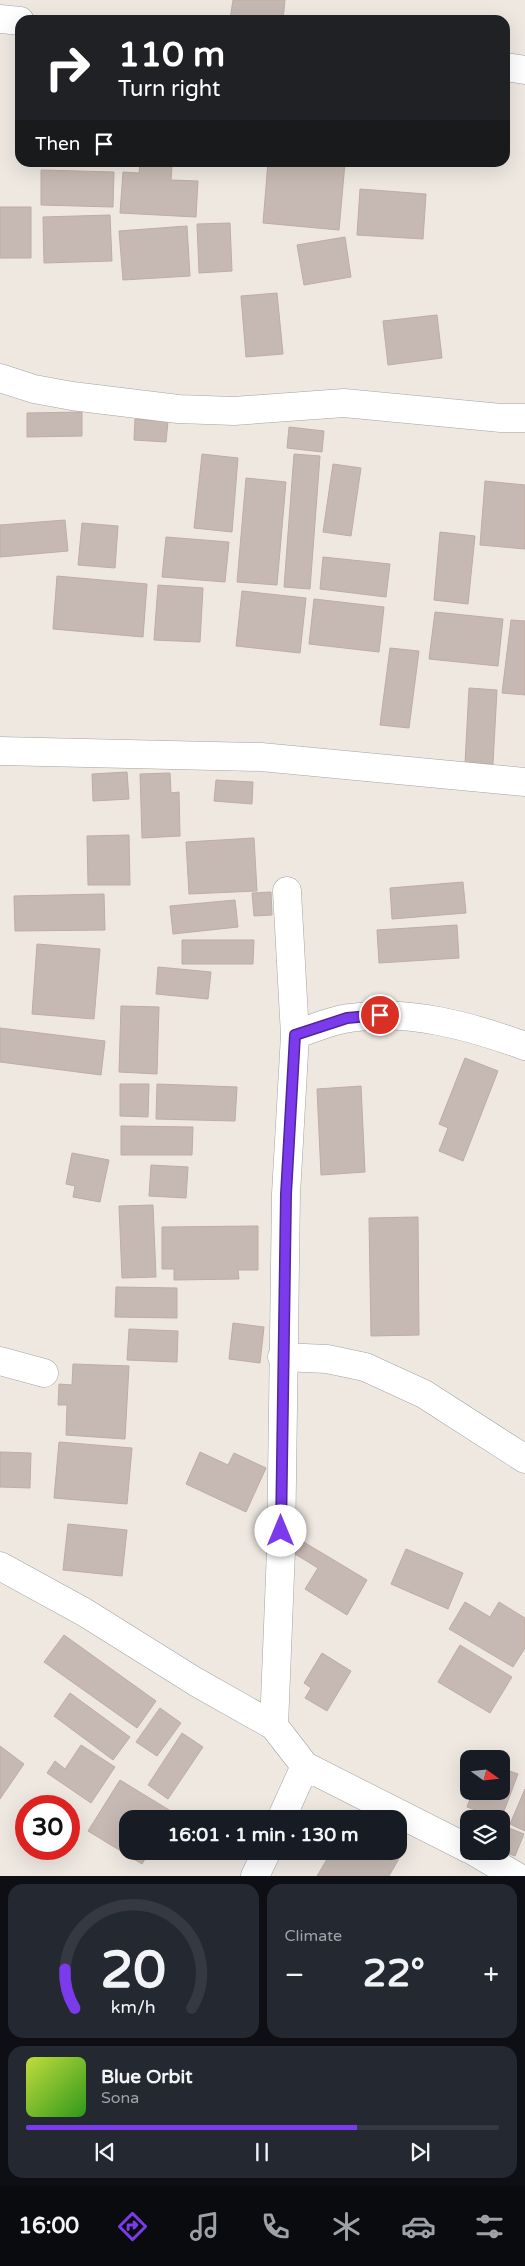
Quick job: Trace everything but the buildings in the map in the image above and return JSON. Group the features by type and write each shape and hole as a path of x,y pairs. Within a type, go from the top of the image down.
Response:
{"street":[{"path":"0,19 15,20"},
{"path":"510,68 525,70"},
{"path":"0,378 34,390 178,409 234,411 344,403 501,418 525,418"},
{"path":"0,751 261,757 525,782"},
{"path":"274,1726 281,1550 282,1356 286,1194 295,1035 288,891"},
{"path":"295,1035 347,1018 380,1015 448,1024 486,1032 525,1046"},
{"path":"282,1356 328,1359 365,1367 424,1394 525,1459"},
{"path":"0,1361 44,1373"},
{"path":"0,1566 84,1612 274,1726 305,1766 460,1844"},
{"path":"285,1810 305,1766"},
{"path":"255,1876 263,1860"},
{"path":"488,1860 516,1876"}],"route":[{"path":"281,1531 282,1356 286,1194 295,1035 347,1018 380,1015"}]}
